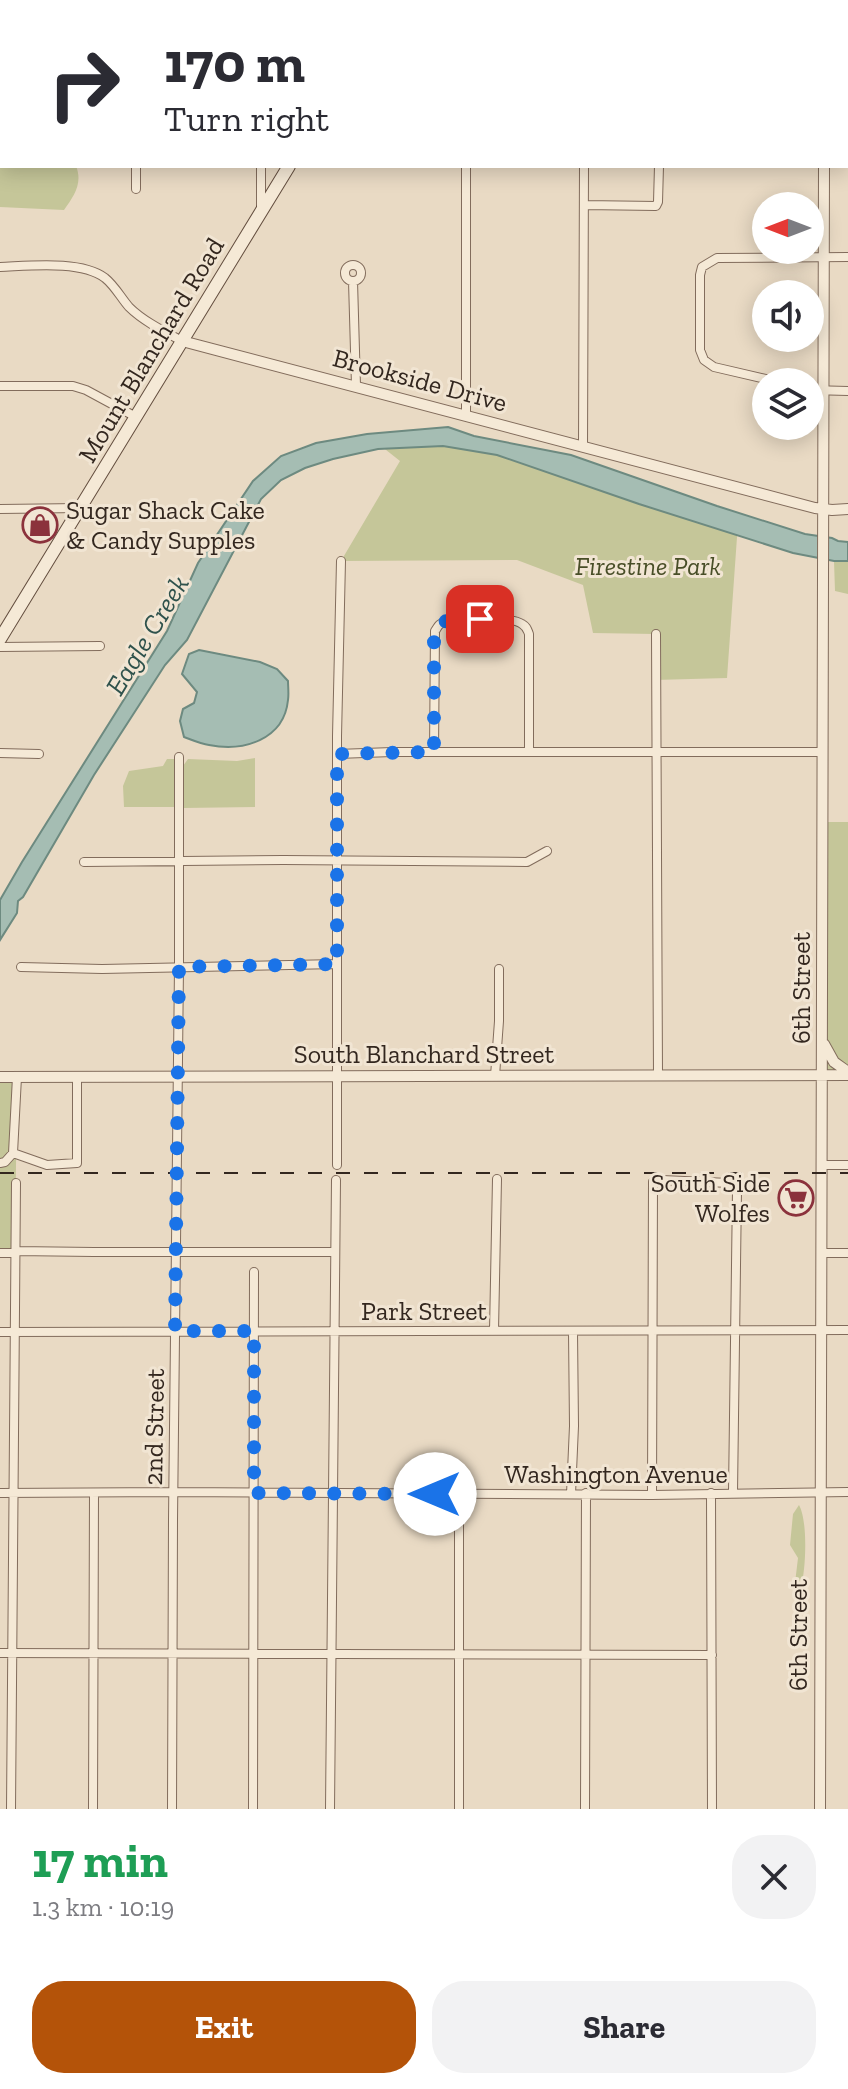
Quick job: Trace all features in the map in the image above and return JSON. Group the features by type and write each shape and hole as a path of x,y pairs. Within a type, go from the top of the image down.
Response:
{"main road":[{"name":"Mount Blanchard Road","path":"0,640 288,168"}],"street":[{"path":"136,168 136,189"},
{"path":"261,168 261,212"},
{"path":"466,168 466,415"},
{"path":"583,447 584,168"},
{"path":"584,205 656,206 659,168"},
{"name":"6th Street","path":"824,168 824,192"},
{"path":"824,258 848,257"},
{"path":"752,258 717,258 706,263 700,275 700,350 704,360 714,367 752,376"},
{"name":"6th Street","path":"824,264 824,368"},
{"name":"Brookside Drive","path":"0,267 70,267 91,271 105,278 139,315 182,341 823,509 848,509"},
{"path":"353,281 356,386"},
{"path":"0,386 73,386 95,394 136,417"},
{"path":"824,391 848,391"},
{"name":"6th Street","path":"820,1809 824,440"},
{"path":"0,509 80,508"},
{"path":"337,1165 337,754 341,561"},
{"path":"434,752 434,641 437,626 462,619 514,620 526,627 530,651 529,752"},
{"path":"656,634 658,1075"},
{"path":"0,640 100,646"},
{"path":"337,754 822,752"},
{"path":"0,753 39,754"},
{"name":"2nd Street","path":"172,1809 179,757"},
{"path":"84,862 527,862 547,851"},
{"path":"21,967 102,969 337,964"},
{"path":"495,1076 499,969"},
{"path":"823,1042 834,1062 848,1074"},
{"name":"South Blanchard Street","path":"0,1077 848,1074"},
{"path":"13,1153 47,1165 77,1163 77,1076"},
{"path":"0,1163 13,1153 17,1077"},
{"path":"823,1165 848,1165"},
{"path":"494,1331 497,1179"},
{"path":"330,1809 336,1180"},
{"path":"652,1495 653,1182 662,1180 729,1183 737,1190 733,1493"},
{"path":"11,1809 16,1183"},
{"path":"0,1253 335,1252"},
{"path":"823,1253 848,1253"},
{"path":"253,1809 254,1272"},
{"name":"Park Street","path":"0,1332 848,1330"},
{"path":"571,1494 573,1332"},
{"name":"Washington Avenue","path":"0,1493 652,1495 848,1492"},
{"path":"93,1809 94,1493"},
{"path":"585,1809 586,1493"},
{"path":"711,1493 712,1809"},
{"path":"459,1494 459,1809"},
{"path":"0,1653 712,1655"}],"green space":[{"path":"0,168 77,168 78,184 64,210 0,207"},
{"name":"Firestine Park","path":"456,438 738,523 727,678 655,680 655,634 593,633 583,585 517,560 341,561 400,461 376,442"},
{"path":"834,561 848,561 848,594 835,591"},
{"path":"255,758 255,807 183,808 183,766 188,759 237,761"},
{"path":"167,759 176,759 176,807 124,807 123,786 129,771 163,766"},
{"path":"822,822 848,822 848,1074 823,1075"},
{"path":"0,1077 17,1077 15,1253 0,1253"},
{"path":"799,1505 804,1522 805,1545 801,1587 795,1583 798,1558 790,1545 793,1514"}],"shaded area":[{"path":"448,427 474,436 571,455 805,534 848,542 848,561 793,553 497,455 443,446 378,449 305,468 281,480 261,499 187,640 165,665 94,775 18,901 17,913 0,940 0,900 167,631 198,563 253,481 281,456 316,443 367,434"},
{"path":"199,650 260,662 277,669 288,681 285,714 270,734 235,747 206,744 184,737 180,721 183,709 194,703 197,692 182,674 189,654"}],"railway":[{"path":"0,1173 848,1173"}],"place":[{"name":"Sugar Shack Cake & Candy Supples","path":"40,525"},
{"name":"South Side Wolfes","path":"796,1198"}],"route":[{"path":"435,1494 254,1493 254,1331 175,1331 179,967 337,964 337,754 434,752 435,631 439,624 447,621 480,619"}],"water label":[{"name":"Eagle Creek","path":"147,635"}]}
